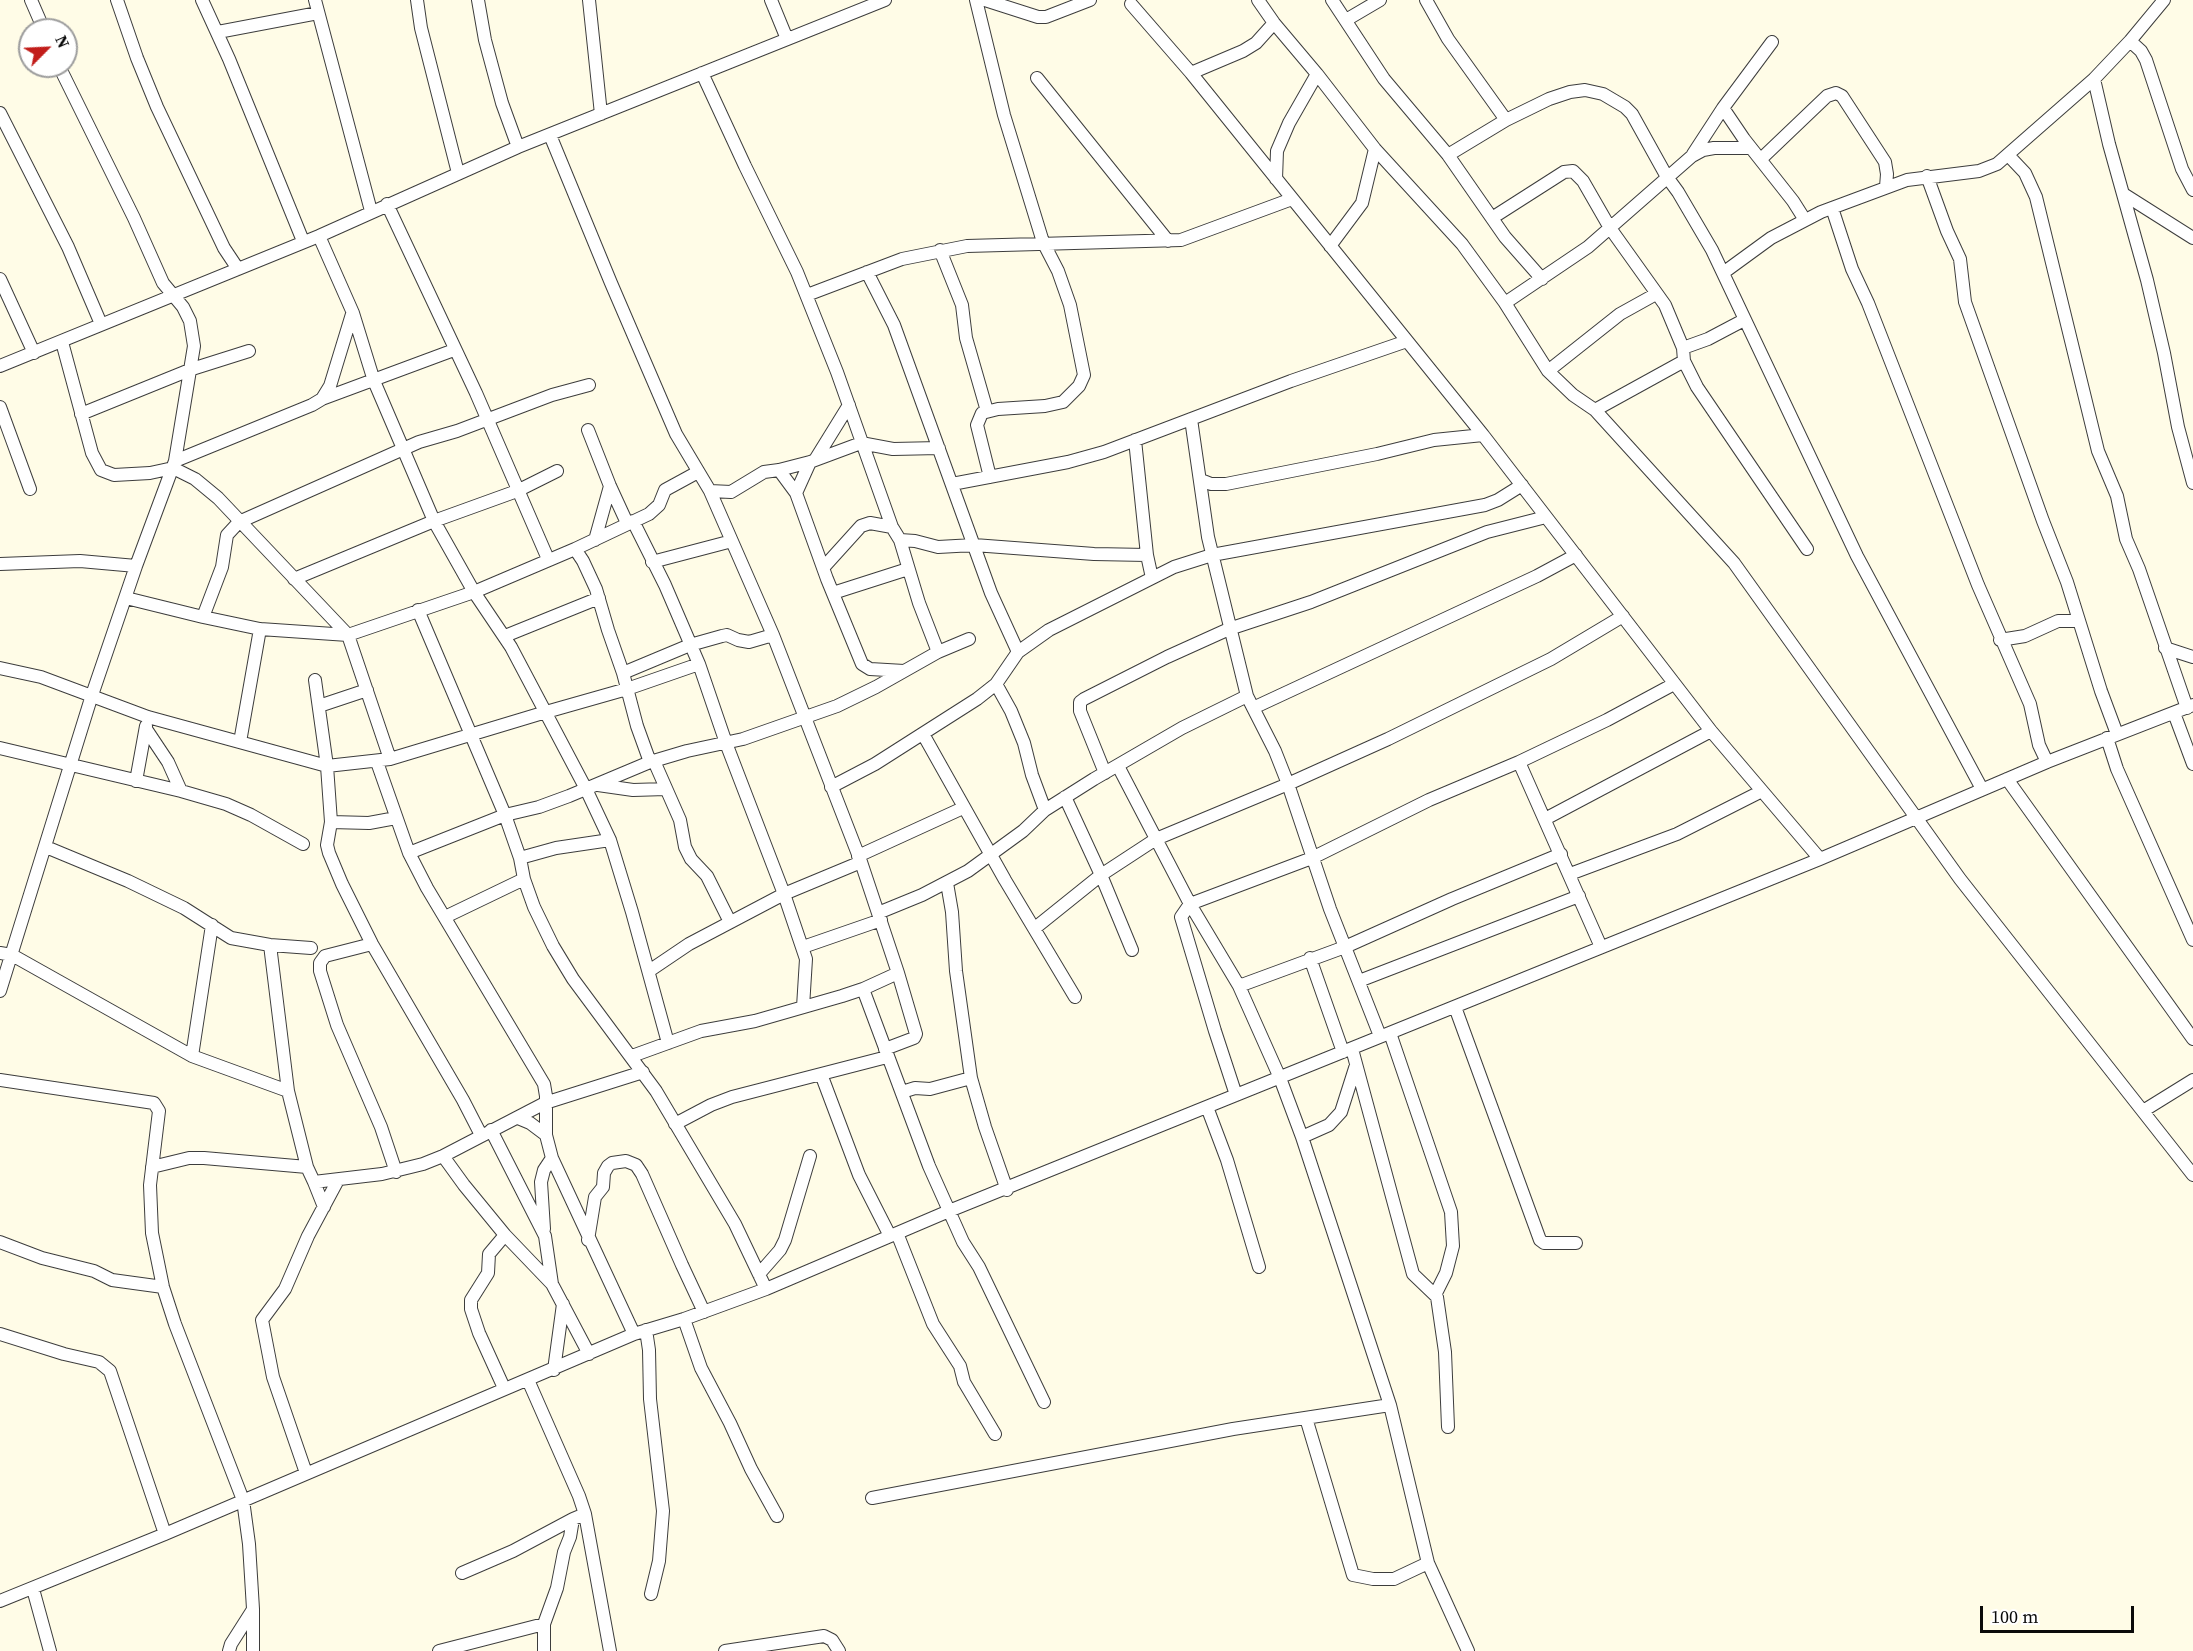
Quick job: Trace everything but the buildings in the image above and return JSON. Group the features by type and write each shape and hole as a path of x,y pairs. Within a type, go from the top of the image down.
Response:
{"street":[{"path":"31,0 39,18"},
{"path":"117,0 157,106 224,248 238,269"},
{"path":"202,0 218,33 303,241"},
{"path":"417,0 421,28 458,173"},
{"path":"478,0 485,40 502,104 518,147"},
{"path":"589,0 601,114"},
{"path":"771,0 787,39"},
{"path":"0,366 319,236 518,147 787,39 856,5 885,0"},
{"path":"976,0 1004,115 1043,242 1058,271 1070,305 1084,371 1083,379 1074,393 1063,402 1045,406 1003,408 980,415 977,425 990,477"},
{"path":"985,0 1038,17 1046,17 1090,0"},
{"path":"1129,2 1145,0"},
{"path":"1258,0 1375,149 1462,244 1505,303 1548,371 1573,395 1595,410 1734,563 1960,879 2193,1175"},
{"path":"1332,0 1384,80 1448,155 1510,243 1542,279"},
{"path":"1346,20 1380,0"},
{"path":"1426,0 1448,39 1506,120"},
{"path":"1723,273 1771,238 1832,208 1907,180 1979,171 1997,164 2094,79 2164,0"},
{"path":"1129,2 1191,73 1483,435 1711,731 1820,859"},
{"path":"218,33 316,6 371,211"},
{"path":"1191,73 1243,51 1256,43 1274,23"},
{"path":"2130,41 2141,51 2146,60 2179,160 2193,190"},
{"path":"1692,156 1723,108 1772,42"},
{"path":"702,73 807,295 892,526 900,540 938,652"},
{"path":"1276,179 1277,151 1289,123 1317,74"},
{"path":"0,991 6,954 46,847 92,695 174,464 195,346 190,321 183,306 163,283 134,218 65,78"},
{"path":"1037,78 1168,241"},
{"path":"2094,79 2164,352 2178,427 2193,483"},
{"path":"1448,155 1506,120 1549,99 1570,92 1586,90 1603,94 1632,114 1723,273 1857,556 1982,789"},
{"path":"1761,159 1827,96 1836,93 1842,96 1885,162 1886,187"},
{"path":"1723,108 1805,220"},
{"path":"0,113 68,247 101,324"},
{"path":"550,135 676,434 710,491 773,635 859,859 916,1034 914,1038 886,1053 821,1074 732,1097 675,1124"},
{"path":"1505,303 1588,247 1692,156 1703,150 1714,148 1751,148"},
{"path":"1330,246 1362,203 1375,149"},
{"path":"0,1601 165,1534 640,1332 705,1312 766,1289 949,1211 1007,1190 1601,946 1820,859 2047,762 2190,706 2165,648 2124,531 2117,496 2097,451 2036,197 2025,173 2008,155"},
{"path":"1492,218 1564,172 1573,171 1583,181 1610,228 1665,305 1696,387 1807,549"},
{"path":"1927,176 1960,259 1965,302 2079,621 2112,736 2121,777 2193,939"},
{"path":"2125,195 2193,238"},
{"path":"807,295 902,259 940,250 967,246 1043,242 1062,244 1168,241 1190,238 1292,199"},
{"path":"387,204 487,418 548,559"},
{"path":"1832,208 1852,269 1868,303 2000,640 2030,704 2039,745 2047,762"},
{"path":"319,236 353,313 374,381 434,521 474,592 505,636 546,712 591,787 610,840 668,1043"},
{"path":"940,250 962,305 966,338 987,411"},
{"path":"867,273 894,326 991,593 1018,652"},
{"path":"0,279 34,353"},
{"path":"1548,371 1620,314 1656,294"},
{"path":"322,399 330,386 353,313"},
{"path":"1595,410 1708,339 1744,320"},
{"path":"952,483 1074,461 1407,341"},
{"path":"62,342 92,453 101,470 114,475 150,473 322,399 454,350"},
{"path":"81,414 192,369 249,351"},
{"path":"203,617 222,567 227,535 239,522 404,448 552,395 589,385"},
{"path":"796,493 813,461 849,405"},
{"path":"0,406 30,489"},
{"path":"1191,419 1212,555 1247,696 1275,751 1345,947 1385,1034 1451,1212 1454,1246 1446,1273 1435,1294"},
{"path":"588,430 610,486 665,585 699,664 726,743 803,947 807,966 803,1007"},
{"path":"1201,480 1211,484 1226,484 1377,454 1434,440 1483,435"},
{"path":"1135,440 1147,555 1152,578"},
{"path":"710,491 732,492 758,474 813,461 861,443 893,449 939,448"},
{"path":"174,464 202,485 348,635 390,759"},
{"path":"779,470 796,493 859,658 866,667 904,671"},
{"path":"294,579 434,521 518,491 557,471"},
{"path":"126,598 260,628 348,635 474,592 595,540 649,514 657,507 664,490 698,472"},
{"path":"831,787 875,764 977,699 996,684 1018,652 1062,622 1184,563 1212,555 1485,505 1522,485"},
{"path":"595,540 610,486"},
{"path":"1105,773 1080,711 1080,702 1167,657 1229,629 1311,602 1487,532 1546,517"},
{"path":"823,568 861,526 870,523 892,526"},
{"path":"900,540 938,547 974,545 1105,555 1147,555"},
{"path":"652,562 732,541"},
{"path":"575,549 586,566 598,598 652,762 680,820 690,859 707,876 730,922"},
{"path":"1253,708 1537,576 1576,555"},
{"path":"0,564 80,561 136,566"},
{"path":"833,593 908,569"},
{"path":"505,636 598,598"},
{"path":"418,610 505,815 524,879 553,946 586,997 643,1072 708,1176 735,1224 766,1289"},
{"path":"1035,928 1101,875 1156,839 1389,739 1551,659 1623,616"},
{"path":"2000,640 2025,636 2058,621 2079,621"},
{"path":"240,742 260,628"},
{"path":"623,673 690,645 727,635 749,642 773,635"},
{"path":"410,853 505,815 539,807 652,762 766,732 804,718 858,697 938,652 969,639"},
{"path":"2165,648 2193,657"},
{"path":"0,668 41,677 92,695 147,723 240,742 327,766 390,759 627,689 699,664"},
{"path":"315,681 327,766 331,822 328,853 372,944 463,1100 486,1132 545,1236"},
{"path":"996,684 1011,711 1024,743 1032,775 1045,810"},
{"path":"1236,1095 1180,916 1190,904 1312,858 1429,800 1520,762 1674,684"},
{"path":"319,706 367,690"},
{"path":"803,947 879,917 947,883 991,855 1045,810 1065,797 1182,728 1247,696"},
{"path":"2174,713 2193,764"},
{"path":"136,781 147,723"},
{"path":"147,723 181,791"},
{"path":"1545,819 1711,731"},
{"path":"923,734 963,808 1075,997"},
{"path":"0,748 226,804 251,814 303,844"},
{"path":"377,762 410,853 485,989 539,1074 546,1091 546,1135 552,1158 588,1239 649,1350 650,1399 663,1512 659,1561 651,1594"},
{"path":"1520,762 1601,946"},
{"path":"1118,766 1190,904 1239,986 1280,1078 1302,1137 1390,1405 1428,1563 1468,1651"},
{"path":"2007,779 2193,1039"},
{"path":"591,787 633,790 666,789"},
{"path":"1570,874 1677,834 1762,791"},
{"path":"1065,797 1132,950"},
{"path":"649,971 689,944 730,922 963,808"},
{"path":"331,822 369,823 396,818"},
{"path":"519,858 556,848 610,840"},
{"path":"46,847 128,881 184,908 223,934 238,941 311,948"},
{"path":"1239,986 1345,947 1452,898 1561,854"},
{"path":"445,917 524,879"},
{"path":"947,883 952,912 956,971 971,1078 1007,1190"},
{"path":"1359,981 1579,896"},
{"path":"192,1056 212,925"},
{"path":"372,944 325,957 320,963 320,971 337,1025 381,1127 396,1172"},
{"path":"270,945 288,1091 307,1167 324,1207"},
{"path":"6,954 192,1056 288,1091"},
{"path":"1310,958 1347,1050 1356,1065 1413,1274 1435,1294 1442,1320 1448,1427"},
{"path":"632,1056 701,1031 754,1021 863,989 898,973"},
{"path":"863,989 929,1166 963,1242 979,1267 1044,1402"},
{"path":"1455,1007 1540,1240 1544,1243 1576,1243"},
{"path":"1302,1137 1329,1125 1341,1112 1356,1065"},
{"path":"314,1182 396,1172 443,1156 545,1103 643,1072"},
{"path":"821,1074 860,1175 894,1235 933,1324 960,1366 964,1382 995,1434"},
{"path":"903,1092 915,1088 930,1089 971,1078"},
{"path":"0,1080 154,1103 159,1111 149,1208 152,1233 163,1287 191,1368 243,1500 249,1544 253,1651"},
{"path":"2143,1111 2193,1080"},
{"path":"1207,1107 1227,1160 1259,1267"},
{"path":"518,1118 530,1123 546,1135"},
{"path":"443,1156 506,1235 552,1284 589,1354"},
{"path":"759,1274 780,1250 785,1240 810,1156"},
{"path":"152,1167 189,1158 204,1158 307,1167"},
{"path":"552,1158 544,1170 542,1182 545,1236 552,1284"},
{"path":"588,1239 595,1197 603,1187 604,1173 608,1166 612,1163 626,1161 636,1165 705,1312"},
{"path":"306,1473 273,1377 262,1320 285,1289 338,1180"},
{"path":"504,1388 477,1326 471,1309 471,1300 488,1273 489,1254 506,1235"},
{"path":"0,1242 42,1258 94,1271 112,1280 163,1287"},
{"path":"554,1370 563,1304"},
{"path":"684,1319 701,1368 759,1486 777,1516"},
{"path":"0,1334 64,1354 99,1362 110,1371 165,1534"},
{"path":"528,1380 576,1486 579,1517 610,1651"},
{"path":"872,1498 1233,1429 1390,1405"},
{"path":"1306,1418 1353,1575 1373,1579 1394,1579 1428,1563"},
{"path":"462,1573 513,1551 579,1517"},
{"path":"544,1651 544,1624 557,1588 564,1552 579,1517"},
{"path":"33,1589 50,1651"},
{"path":"229,1651 253,1609"},
{"path":"439,1651 544,1624"},
{"path":"725,1651 824,1636 832,1640 839,1651"}]}
